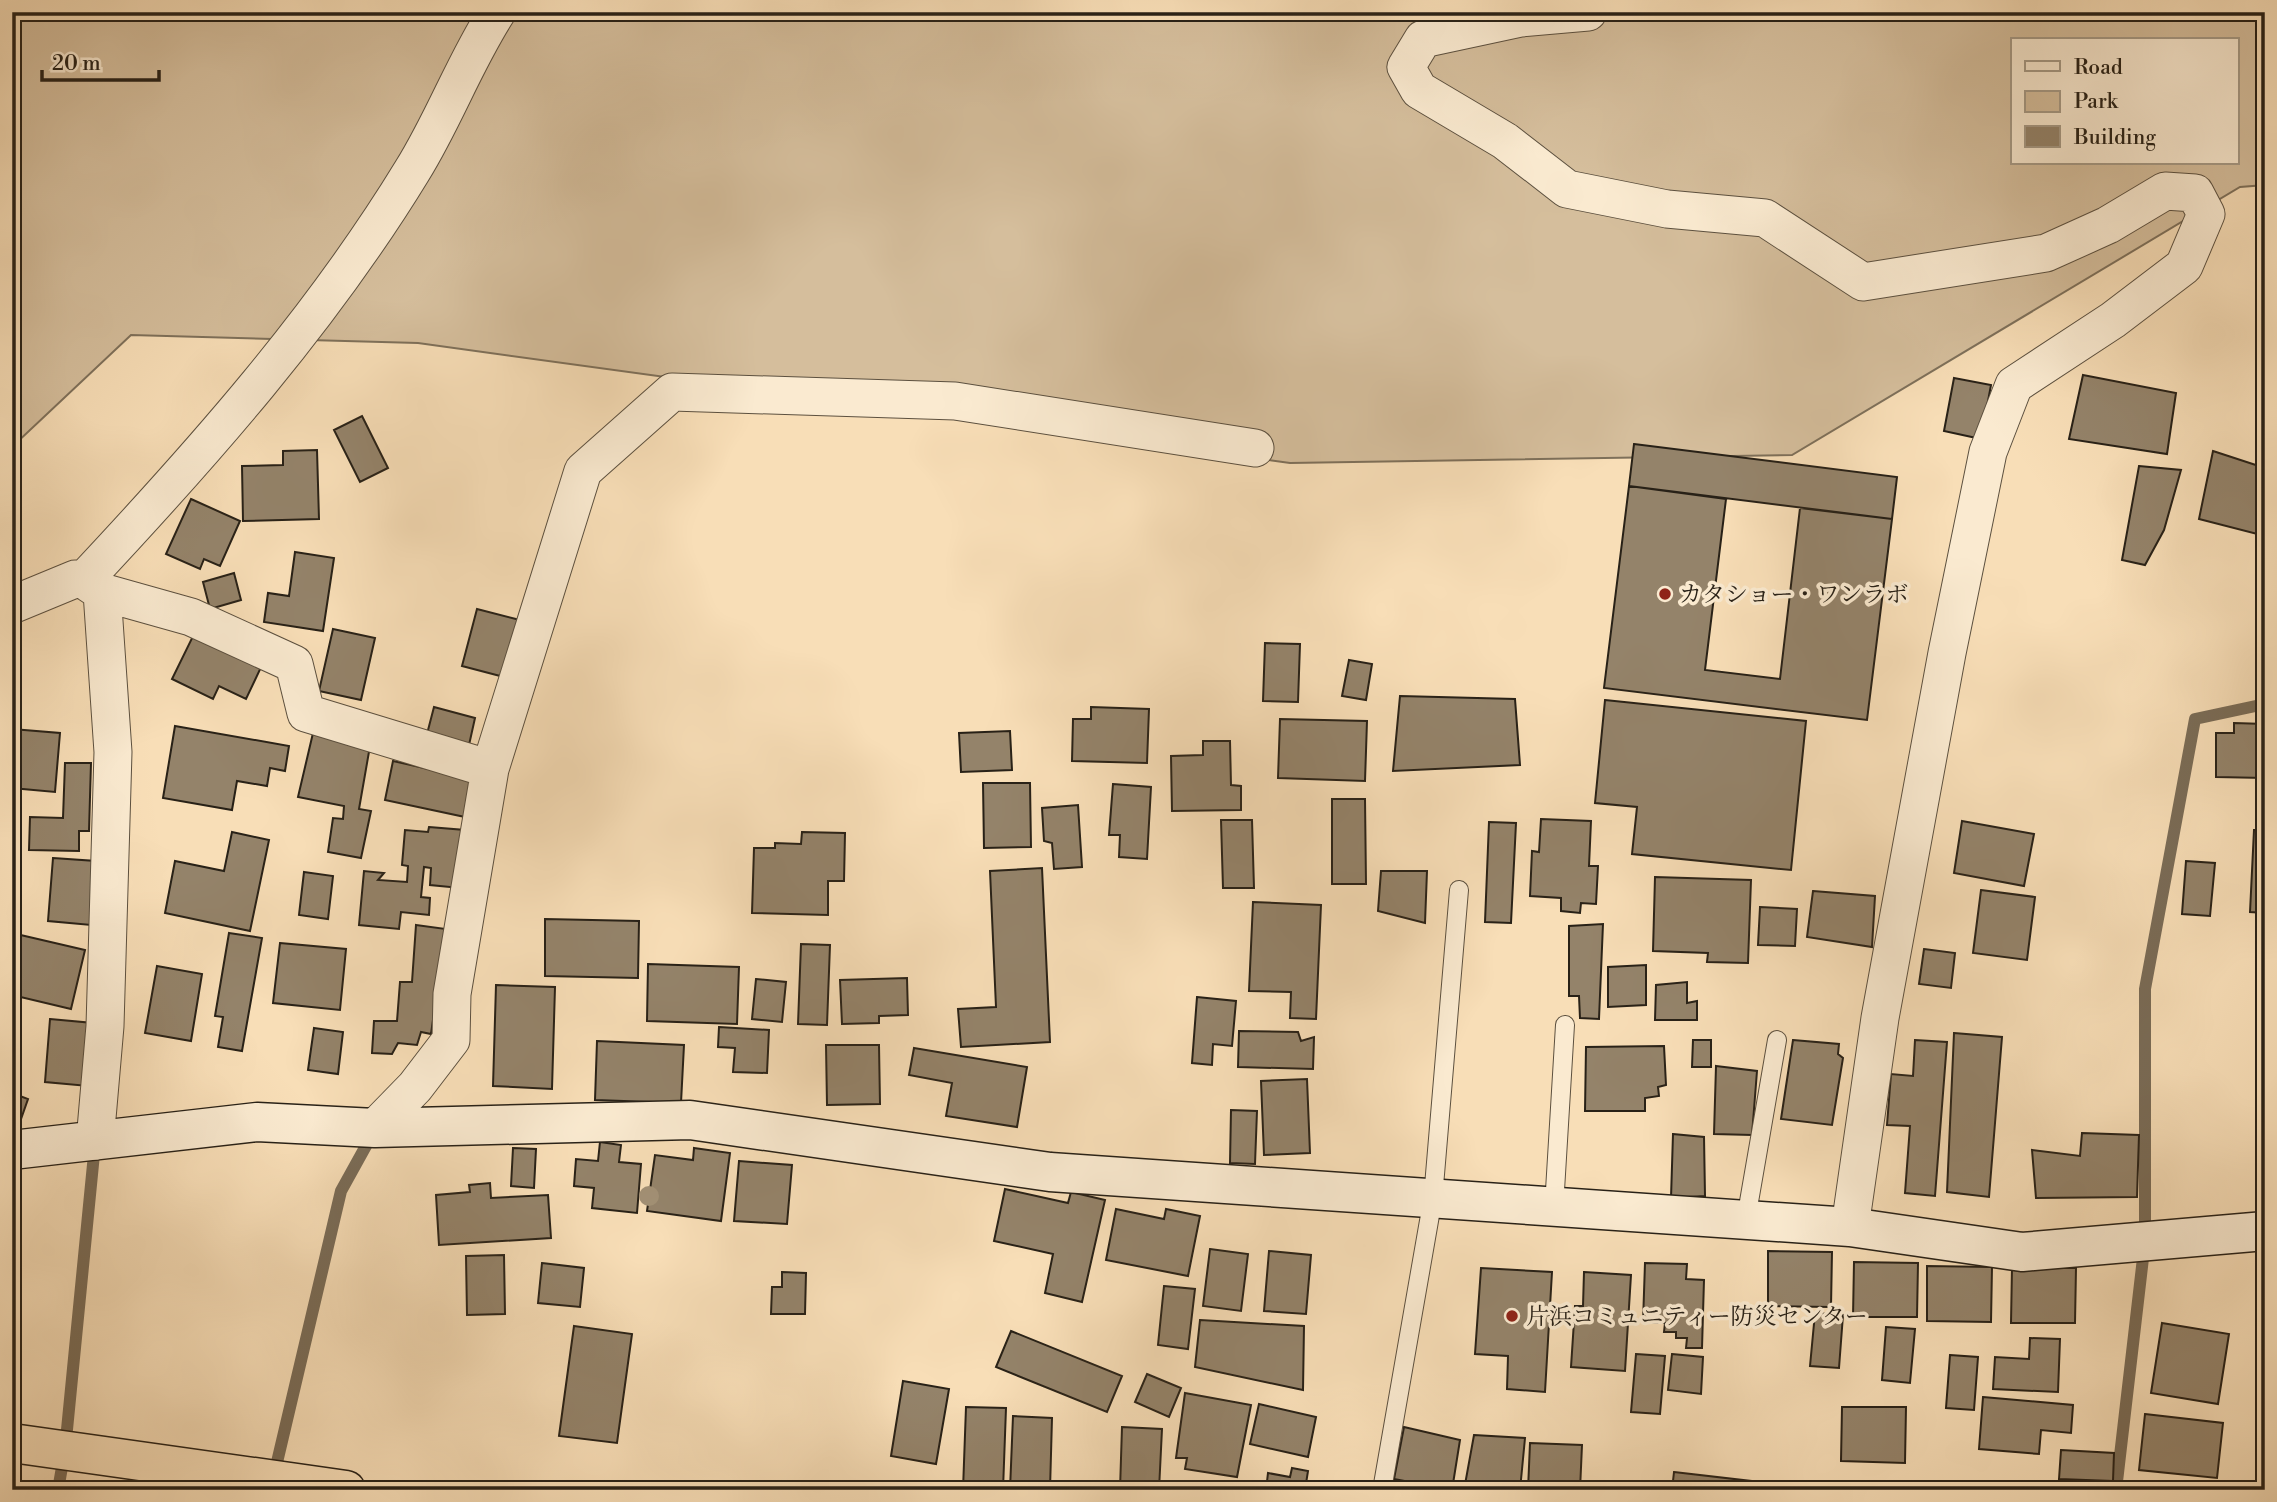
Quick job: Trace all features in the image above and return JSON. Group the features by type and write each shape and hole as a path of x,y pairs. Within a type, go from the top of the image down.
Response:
{"highway":[{"path":"12,1443 346,1490"}],"street":[{"path":"95,1141 105,1026 113,751 93,586 325,300 413,170 478,42 497,12"},
{"path":"1588,12 1521,18 1423,39 1406,66 1419,90 1505,141 1567,189 1667,209 1765,218 1863,282 2046,253 2108,225 2165,191 2195,193 2206,214 2184,266 2113,320 2014,385 1988,452 1947,653 1880,1018 1850,1227"},
{"path":"375,1128 415,1087 451,1040 452,994 491,769 583,471 672,392 955,401 1255,448"},
{"path":"12,605 75,579 191,617 294,664 306,713 491,769"},
{"path":"12,1150 257,1122 375,1128 690,1120 1050,1172 1850,1227 2022,1252 2265,1231"}],"lane":[{"path":"1382,1490 1433,1198 1458,890"},
{"path":"1554,1207 1565,1025"},
{"path":"1746,1219 1777,1040"}],"green space":[{"path":"12,12 2265,12 2265,185 2240,187 1792,455 1290,463 418,343 131,335 12,447"}],"building":[{"path":"2083,375 2176,393 2167,454 2069,439"},
{"path":"1954,378 1991,385 1981,439 1944,431"},
{"path":"362,416 388,468 360,482 334,430"},
{"path":"1634,444 1897,477 1892,519 1629,486"},
{"path":"317,450 319,519 243,521 242,466 283,465 283,451"},
{"path":"2213,451 2265,468 2265,536 2199,519"},
{"path":"2139,466 2181,470 2164,530 2145,565 2122,560"},
{"name":"カタショー・ワンラボ","path":"1629,486 1726,499 1705,670 1780,679 1800,508 1892,519 1867,720 1604,688"},
{"path":"191,499 240,521 220,566 204,559 200,569 166,554"},
{"path":"295,552 334,558 323,631 264,622 268,593 289,596"},
{"path":"234,573 241,600 210,609 203,582"},
{"path":"477,609 520,620 504,677 462,666"},
{"path":"333,629 375,638 361,700 319,691"},
{"path":"196,630 263,663 246,699 219,686 213,699 172,679"},
{"path":"1265,643 1300,644 1298,702 1263,701"},
{"path":"1349,660 1372,664 1366,700 1342,696"},
{"path":"1400,696 1515,699 1520,765 1393,771"},
{"path":"1605,700 1806,721 1791,870 1632,854 1637,807 1595,803"},
{"path":"434,707 475,718 469,745 427,734"},
{"path":"1091,707 1149,709 1147,763 1072,761 1073,719 1091,719"},
{"path":"1280,719 1367,721 1365,781 1278,778"},
{"path":"2234,723 2265,724 2265,778 2216,777 2216,733 2234,733"},
{"path":"175,726 289,746 285,771 270,768 267,786 237,781 232,810 163,798"},
{"path":"12,729 60,733 55,792 12,788"},
{"path":"1010,731 1012,770 961,772 959,733"},
{"path":"313,733 370,746 359,809 371,811 361,858 328,852 333,818 343,819 344,806 298,797"},
{"path":"1203,741 1230,741 1231,785 1241,786 1241,810 1172,811 1171,756 1203,755"},
{"path":"393,761 473,779 465,817 385,800"},
{"path":"65,763 91,763 89,831 79,831 79,851 29,850 30,817 63,818"},
{"path":"983,783 1030,783 1031,847 984,848"},
{"path":"1113,784 1151,787 1147,859 1119,857 1120,835 1109,835"},
{"path":"1332,799 1365,799 1366,884 1332,884"},
{"path":"1078,805 1082,867 1054,869 1052,843 1044,841 1042,808"},
{"path":"1541,819 1591,821 1589,866 1598,866 1596,904 1581,903 1580,913 1561,911 1561,898 1530,896 1532,851 1539,852"},
{"path":"1221,820 1252,820 1254,888 1223,888"},
{"path":"1962,821 2034,834 2024,886 1954,873"},
{"path":"1489,822 1516,823 1511,923 1485,922"},
{"path":"429,827 465,830 460,888 430,885 431,868 424,867 421,897 430,898 429,915 401,912 399,929 359,925 364,871 384,873 378,880 407,882 408,866 402,865 405,830 428,832"},
{"path":"2254,830 2265,830 2265,913 2250,912"},
{"path":"232,832 269,840 250,931 165,913 175,861 224,871"},
{"path":"802,832 845,833 844,881 828,881 828,915 752,913 754,848 775,848 775,843 801,844"},
{"path":"53,858 96,861 91,925 48,921"},
{"path":"2186,861 2215,863 2210,916 2182,914"},
{"path":"1042,868 1050,1042 961,1047 958,1009 996,1007 990,871"},
{"path":"1381,871 1427,871 1425,923 1378,911"},
{"path":"304,872 333,876 328,919 299,915"},
{"path":"1655,877 1751,880 1748,963 1707,962 1708,953 1653,951"},
{"path":"1981,890 2035,897 2027,960 1973,953"},
{"path":"1813,891 1875,896 1872,947 1807,937"},
{"path":"1253,902 1321,905 1316,1019 1290,1018 1291,992 1249,991"},
{"path":"1760,907 1797,909 1795,946 1758,945"},
{"path":"545,919 639,921 638,978 545,976"},
{"path":"1603,924 1599,1019 1580,1018 1579,996 1569,996 1569,926"},
{"path":"416,925 446,929 431,1034 421,1032 417,1045 398,1043 392,1054 372,1053 374,1021 397,1021 400,982 412,982"},
{"path":"12,933 85,950 71,1009 12,995"},
{"path":"229,933 262,938 242,1051 218,1047 223,1017 215,1016"},
{"path":"280,943 346,949 340,1010 273,1003"},
{"path":"801,944 830,945 827,1025 798,1024"},
{"path":"1924,949 1955,953 1951,988 1919,984"},
{"path":"648,964 739,967 737,1024 647,1021"},
{"path":"1646,965 1646,1005 1608,1007 1608,967"},
{"path":"157,966 202,974 191,1041 145,1033"},
{"path":"907,978 908,1015 879,1016 879,1023 842,1024 840,980"},
{"path":"756,979 786,982 782,1022 752,1019"},
{"path":"1687,982 1687,1003 1697,1001 1697,1020 1655,1020 1656,985"},
{"path":"496,985 555,987 552,1089 493,1086"},
{"path":"1197,997 1236,1001 1232,1046 1213,1044 1212,1065 1192,1063"},
{"path":"50,1019 93,1023 88,1086 45,1082"},
{"path":"719,1027 769,1030 767,1073 733,1072 735,1048 718,1047"},
{"path":"314,1028 343,1032 338,1074 308,1070"},
{"path":"1239,1031 1298,1032 1301,1041 1314,1037 1313,1069 1238,1067"},
{"path":"1954,1033 2002,1037 1989,1197 1947,1192"},
{"path":"1693,1040 1711,1040 1711,1067 1692,1067"},
{"path":"1793,1040 1839,1044 1838,1054 1843,1058 1832,1125 1781,1119"},
{"path":"1915,1040 1947,1042 1935,1196 1905,1193 1910,1126 1887,1125 1891,1074 1913,1076"},
{"path":"597,1041 684,1045 681,1103 595,1100"},
{"path":"826,1045 879,1045 880,1104 827,1105"},
{"path":"1664,1046 1666,1085 1658,1087 1659,1096 1645,1098 1645,1111 1585,1111 1586,1047"},
{"path":"914,1048 1027,1067 1017,1127 946,1116 952,1083 909,1075"},
{"path":"1716,1066 1757,1071 1752,1135 1714,1134"},
{"path":"1307,1079 1310,1153 1264,1155 1261,1081"},
{"path":"12,1093 28,1099 14,1139 12,1139"},
{"path":"1231,1110 1257,1111 1255,1164 1230,1163"},
{"path":"2082,1133 2139,1135 2137,1197 2036,1198 2032,1150 2080,1156"},
{"path":"1673,1134 1704,1137 1705,1196 1671,1198"},
{"path":"600,1142 621,1145 619,1162 641,1164 637,1213 592,1208 594,1188 574,1186 576,1159 598,1161"},
{"path":"513,1148 536,1149 534,1188 511,1186"},
{"path":"694,1148 730,1153 721,1221 647,1211 655,1155 693,1160"},
{"path":"739,1161 792,1165 787,1224 734,1221"},
{"path":"490,1183 491,1198 548,1195 551,1238 439,1245 436,1195 470,1192 469,1185"},
{"path":"1005,1189 1068,1203 1071,1192 1105,1200 1082,1302 1045,1293 1053,1254 994,1241"},
{"path":"1116,1209 1164,1219 1166,1209 1200,1216 1188,1276 1106,1260"},
{"path":"1210,1249 1248,1254 1241,1311 1203,1306"},
{"path":"1269,1251 1311,1255 1306,1314 1264,1311"},
{"path":"1768,1251 1832,1252 1831,1307 1768,1306"},
{"path":"504,1255 505,1314 467,1315 466,1256"},
{"path":"1854,1262 1918,1263 1917,1317 1853,1317"},
{"path":"542,1263 584,1268 580,1307 538,1303"},
{"path":"1645,1263 1687,1264 1686,1279 1704,1280 1702,1348 1686,1348 1687,1338 1676,1338 1676,1332 1664,1332 1665,1323 1643,1322"},
{"path":"1927,1266 1992,1267 1991,1322 1927,1321"},
{"path":"1481,1268 1552,1272 1545,1392 1507,1389 1508,1356 1475,1354"},
{"path":"2012,1268 2076,1268 2075,1323 2011,1323"},
{"path":"782,1272 806,1273 805,1314 771,1314 772,1287 782,1287"},
{"path":"1584,1272 1631,1275 1625,1371 1571,1367 1575,1306 1583,1306"},
{"path":"1164,1286 1195,1289 1188,1349 1158,1345"},
{"path":"1815,1313 1843,1315 1839,1368 1810,1366"},
{"path":"1200,1320 1304,1326 1303,1390 1195,1367"},
{"path":"2162,1323 2229,1334 2218,1404 2151,1393"},
{"path":"574,1326 632,1334 617,1443 559,1436"},
{"path":"1886,1327 1915,1329 1910,1383 1882,1380"},
{"path":"1011,1331 1122,1376 1107,1412 996,1367"},
{"path":"2030,1338 2060,1339 2058,1392 1993,1389 1995,1357 2029,1359"},
{"path":"1636,1354 1665,1356 1660,1414 1631,1412"},
{"path":"1672,1354 1703,1357 1701,1394 1668,1390"},
{"path":"1950,1355 1978,1357 1974,1410 1946,1408"},
{"path":"1147,1374 1181,1388 1169,1417 1135,1402"},
{"path":"903,1381 949,1389 936,1464 891,1456"},
{"path":"1185,1393 1251,1405 1237,1477 1185,1469 1187,1458 1176,1458"},
{"path":"1983,1397 2073,1405 2071,1433 2041,1430 2039,1454 1979,1449"},
{"path":"1259,1404 1316,1417 1308,1457 1250,1444"},
{"path":"966,1407 1006,1408 1003,1490 963,1490"},
{"path":"1842,1407 1906,1407 1905,1463 1841,1461"},
{"path":"2145,1414 2223,1423 2217,1478 2139,1470"},
{"path":"1013,1416 1052,1418 1050,1490 1010,1490"},
{"path":"1122,1427 1162,1429 1159,1490 1120,1490"},
{"path":"1404,1427 1460,1440 1452,1490 1394,1479"},
{"path":"1474,1435 1525,1438 1520,1490 1464,1490"},
{"path":"1530,1443 1582,1445 1580,1490 1528,1490"},
{"path":"2061,1450 2114,1453 2113,1481 2059,1479"},
{"path":"1292,1468 1308,1471 1305,1490 1266,1490 1268,1473 1290,1477"},
{"path":"1674,1472 1751,1481 1750,1490 1672,1490"}],"waterway":[{"path":"2116,1490 2145,1241 2145,989 2195,719 2265,704"},
{"path":"274,1475 341,1191 372,1135"},
{"path":"58,1490 65,1450 95,1144"}],"place":[{"name":"カタショー・ワンラボ","path":"1665,594"},
{"name":"片浜コミュニティー防災センター","path":"1512,1316"}]}
